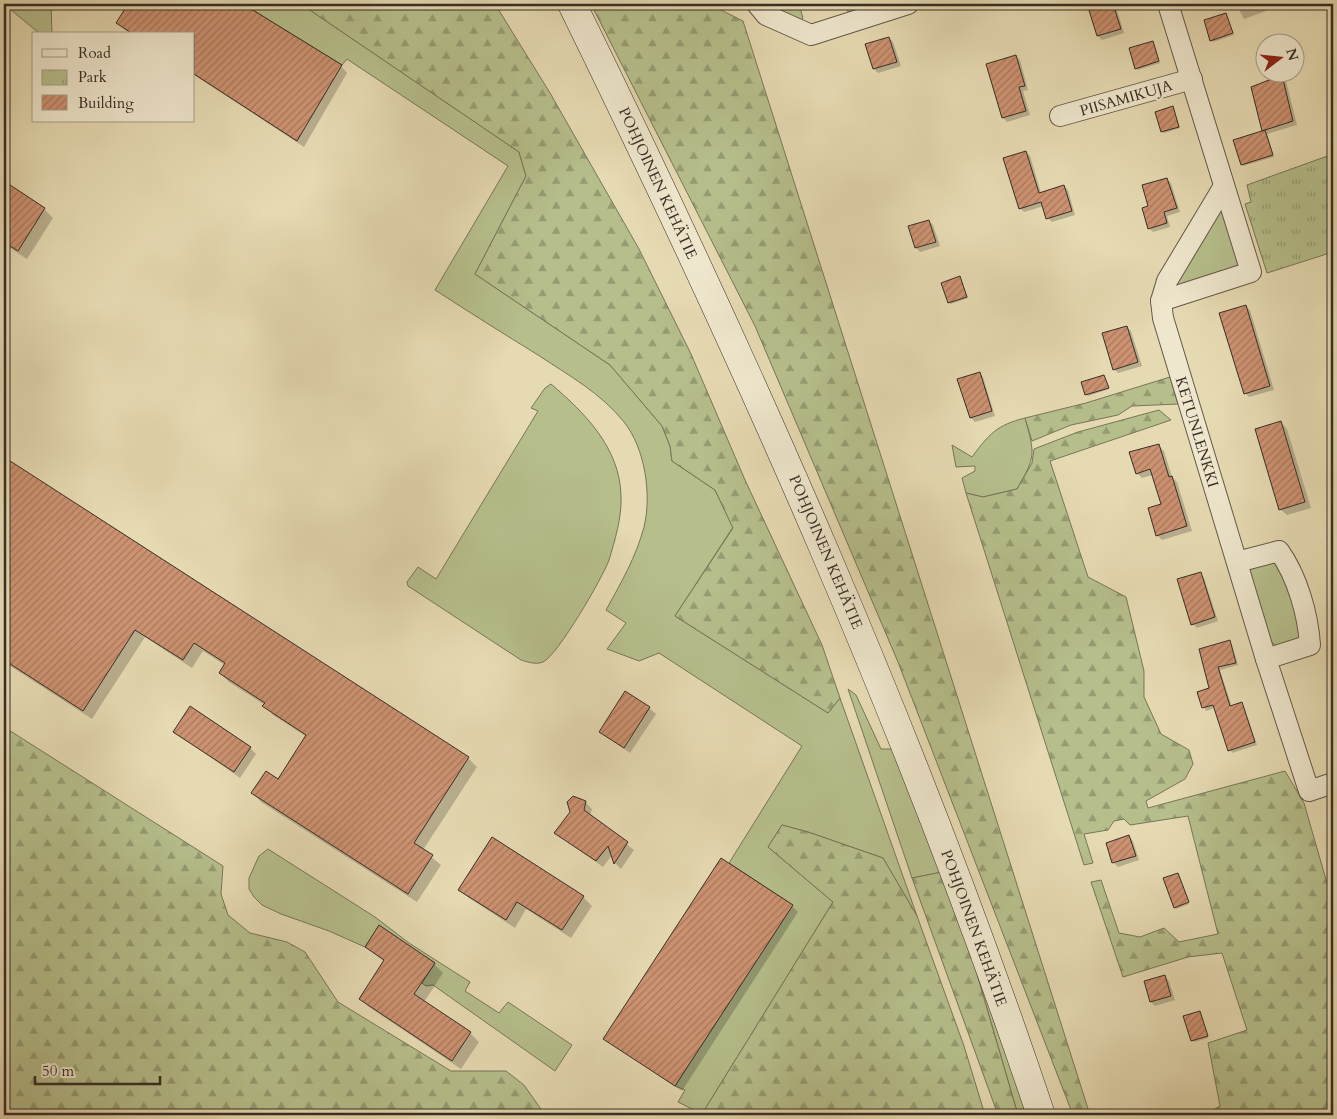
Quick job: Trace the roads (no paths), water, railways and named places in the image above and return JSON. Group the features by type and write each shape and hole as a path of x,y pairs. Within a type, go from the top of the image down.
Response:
{"main road":[{"name":"POHJOINEN KEHÄTIE","path":"572,4 754,387 851,610 948,856 1041,1115"}],"street":[{"path":"757,4 766,15 811,34 908,4"},
{"path":"1161,300 1251,272 1168,4"},
{"name":"PIISAMIKUJA","path":"1060,116 1192,79"},
{"name":"KETUNLENKKI","path":"1224,186 1167,280 1161,300 1163,318 1236,562 1309,791 1333,783"},
{"path":"1236,562 1279,551 1289,565 1309,628 1310,645 1266,659"}]}
